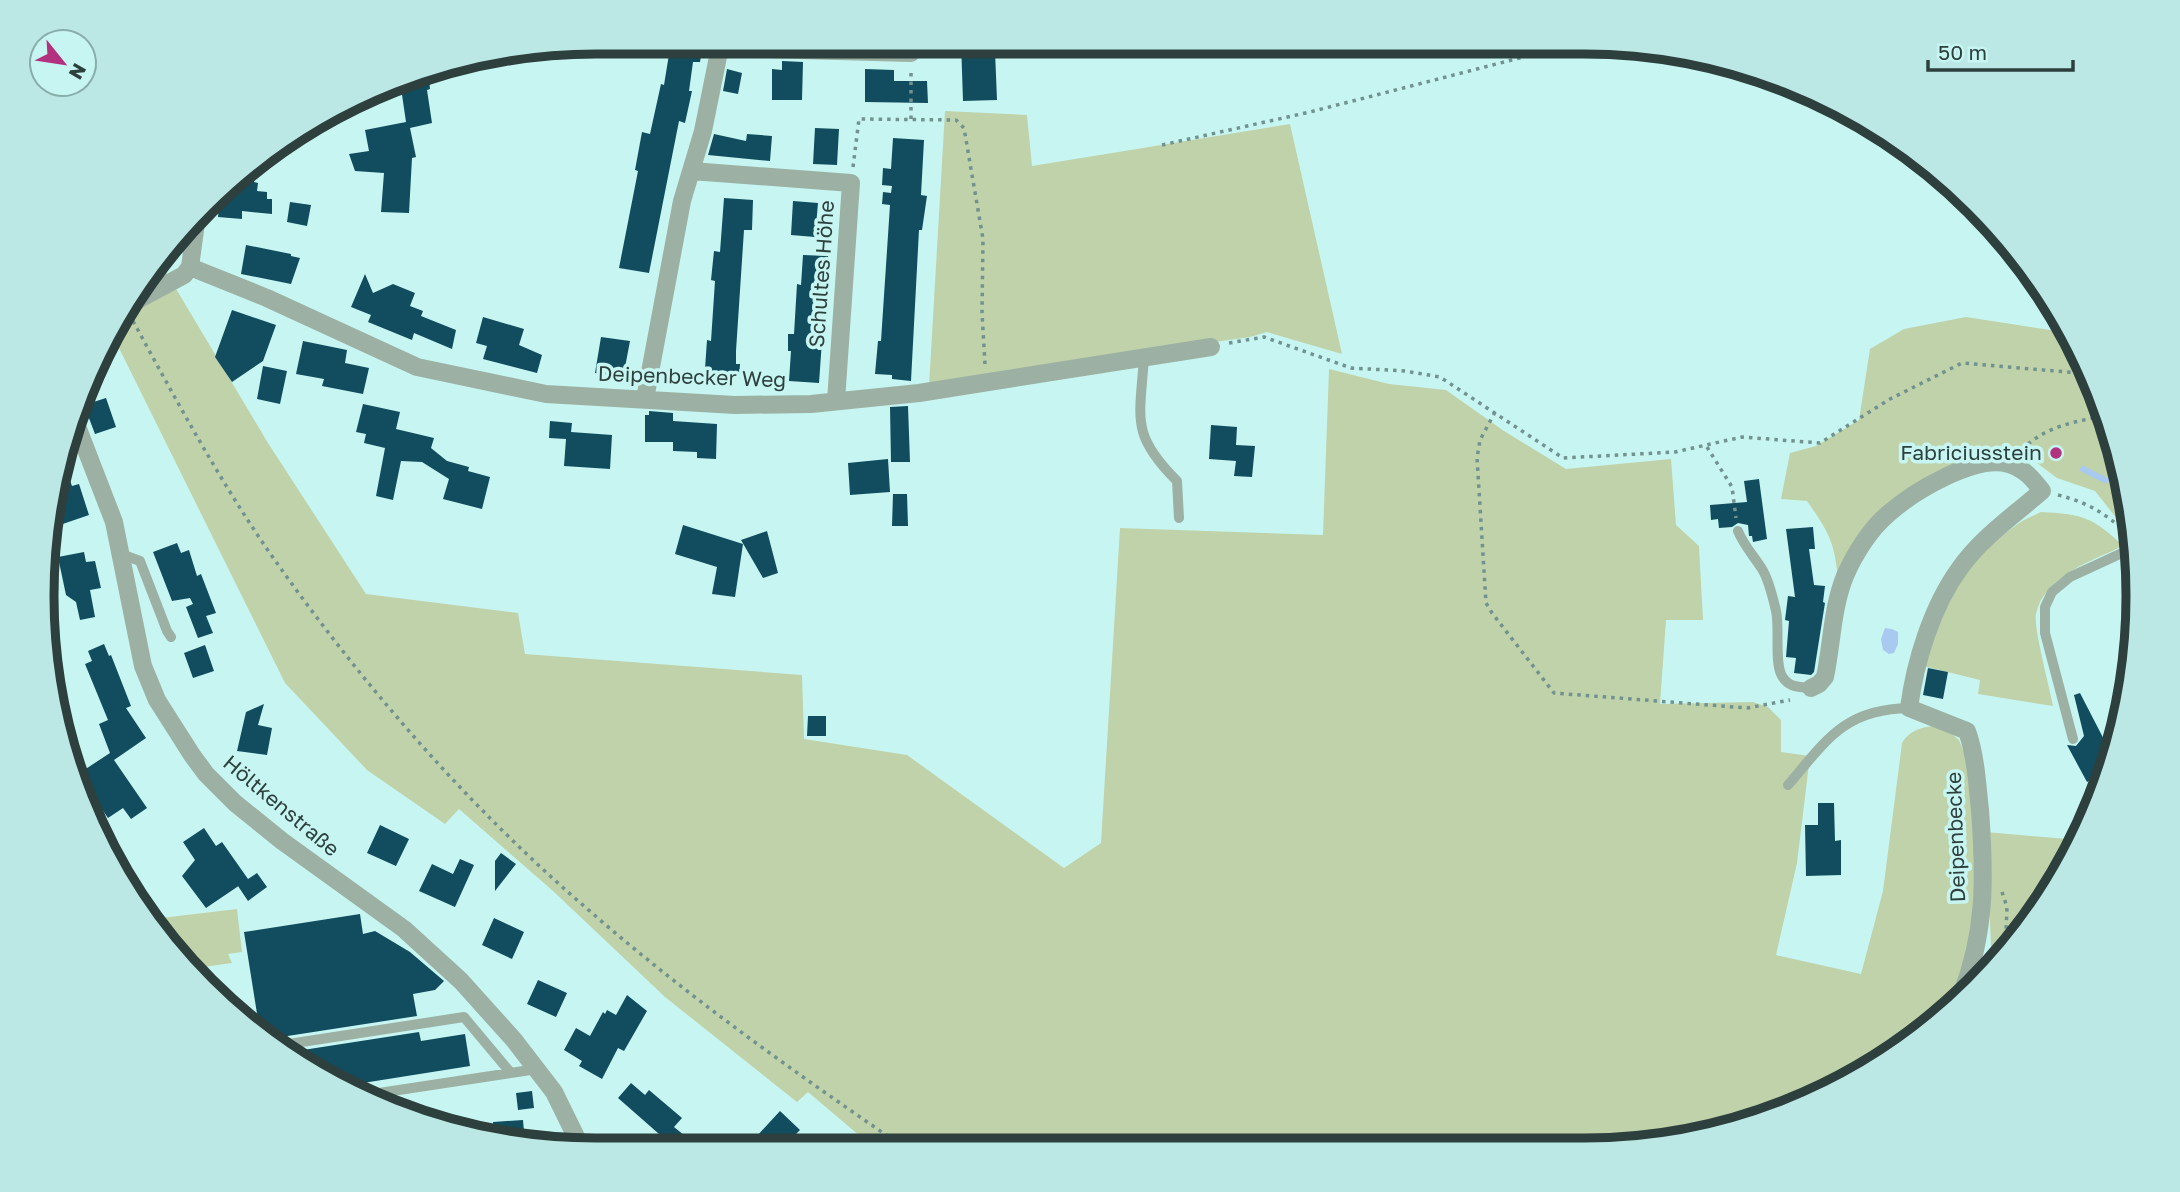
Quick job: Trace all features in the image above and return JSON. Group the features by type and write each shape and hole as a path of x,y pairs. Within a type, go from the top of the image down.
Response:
{"street":[{"path":"645,399 682,201 703,131 719,54"},
{"name":"Schultes Höhe","path":"691,171 851,183 836,401"},
{"path":"139,306 174,282 190,267 195,233"},
{"name":"Deipenbecker Weg","path":"190,267 267,298 424,369 546,394 735,405 797,404 919,393 1211,346"},
{"name":"Höltkenstraße","path":"80,433 107,500 121,554 143,666 167,717 206,774 235,803 282,841 404,929 437,957 489,1011 537,1069 554,1091 577,1137"},
{"path":"1807,687 1819,684 1825,677 1839,595 1846,575 1871,533 1888,514 1936,482 1986,464 2009,464 2030,475 2042,491 1983,542 1960,568 1950,585 1914,670 1912,709"},
{"name":"Deipenbecke","path":"1912,709 1967,731 1975,754 1984,886 1978,944 1966,980"}],"lane":[{"path":"1144,357 1140,421 1142,433 1147,447 1158,463 1177,481 1179,518"},
{"path":"1738,531 1763,570 1775,606 1779,624 1779,670 1784,679 1794,687 1807,687"},
{"path":"2073,739 2045,633 2045,607 2052,592 2070,577 2124,552"},
{"path":"121,554 141,561 171,637"},
{"path":"1788,785 1820,746 1846,723 1864,714 1889,708 1912,709"},
{"path":"291,1044 464,1017 510,1072"},
{"path":"380,1093 537,1069"}],"path":[{"path":"911,54 911,119"},
{"path":"1161,145 1310,112 1535,54"},
{"path":"851,183 859,119 956,120 964,128 983,239 982,313 986,382"},
{"path":"132,316 190,425 266,547 341,649 433,758 512,839 590,912 750,1040 891,1138"},
{"path":"1211,346 1264,337 1351,369 1405,370 1440,377 1563,458 1675,452 1707,447 1742,437 1820,443 1890,399 1962,363 2078,373"},
{"path":"1495,412 1479,440 1477,458 1486,603 1554,693 1747,708 1795,699 1807,687"},
{"path":"2009,464 2031,440 2071,421 2095,417"},
{"path":"1707,447 1732,487 1738,531"},
{"path":"2042,491 2084,502 2121,528"}],"green space":[{"path":"945,111 1027,115 1032,166 1290,124 1342,354 1267,332 1250,337 929,386"},
{"path":"164,269 268,443 366,594 518,613 525,654 802,675 804,739 907,755 1064,868 1101,843 1120,528 1323,535 1329,369 1389,384 1446,390 1504,431 1566,469 1671,459 1676,525 1699,546 1703,620 1666,620 1660,704 1753,702 1768,707 1781,720 1781,752 1810,756 1797,863 1776,955 1861,974 1883,891 1902,743 1914,731 1941,725 1959,740 1969,764 1978,845 1970,947 1958,988 1914,1026 1885,1046 1824,1082 1791,1097 1758,1109 1690,1127 1619,1137 1584,1138 862,1138 808,1092 797,1102 665,997 553,891 459,809 445,824 367,770 285,683 117,344"},
{"path":"1966,317 2056,331 2085,389 2097,422 2121,524 2095,491 2057,478 2029,457 1998,454 1971,457 1932,474 1886,506 1838,580 1829,538 1807,501 1781,499 1790,453 1816,446 1859,420 1870,349 1904,329"},
{"path":"2041,512 2086,519 2123,546 2071,571 2049,589 2041,601 2036,621 2053,706 1978,694 1980,680 1923,666 1953,588 1986,547 2022,521"},
{"path":"1986,832 2068,839 2034,897 1991,953"},
{"path":"237,909 242,952 228,954 232,963 202,967 161,918"}],"water":[{"path":"2111,475 2114,485 2105,480"},
{"path":"1885,628 1898,632 1898,644 1894,653 1889,654 1883,650 1881,639"}],"building":[{"path":"669,54 701,54 700,62 693,62 689,91 692,91 685,123 679,121 649,273 619,268 638,171 635,170 642,132 650,134 661,84 664,85"},
{"path":"961,54 995,54 997,100 963,101"},
{"path":"782,61 803,62 802,100 772,100 772,69 782,70"},
{"path":"727,69 742,73 738,94 723,91"},
{"path":"865,69 894,70 894,81 927,81 928,103 865,102"},
{"path":"429,81 430,89 427,90 432,123 410,128 416,157 412,158 409,213 381,212 384,173 355,171 349,154 369,151 365,130 406,122 401,90"},
{"path":"815,128 839,129 837,165 813,164"},
{"path":"714,134 746,141 747,134 772,136 770,161 708,155"},
{"path":"893,138 924,140 921,195 927,196 922,230 919,230 911,381 892,379 892,375 875,374 878,341 881,341 890,205 882,204 883,192 891,193 892,186 882,185 883,168 891,169"},
{"path":"255,176 257,191 267,192 267,199 272,199 272,214 242,211 242,219 218,217 219,208"},
{"path":"724,198 753,200 752,230 744,230 736,351 736,364 740,364 739,379 735,378 734,385 704,383 707,340 711,341 714,251 720,252"},
{"path":"793,201 818,203 815,237 791,235"},
{"path":"290,202 311,205 307,226 287,222"},
{"path":"246,245 300,258 291,284 241,274"},
{"path":"803,255 828,256 819,383 789,381 791,351 788,351 788,334 794,334 797,284 801,285"},
{"path":"365,274 373,293 393,284 415,293 410,306 423,311 421,316 456,330 452,349 414,333 412,340 368,322 371,315 351,307"},
{"path":"232,310 276,325 263,361 232,382 215,357"},
{"path":"483,317 524,329 519,345 542,355 537,373 483,359 487,346 476,343"},
{"path":"601,337 630,341 623,378 595,373"},
{"path":"303,341 347,350 345,363 369,368 363,394 322,386 324,379 296,374"},
{"path":"263,366 287,371 280,404 257,399"},
{"path":"106,398 116,427 95,434 87,412 90,403"},
{"path":"363,404 400,412 396,429 434,438 431,448 447,461 490,477 482,509 443,499 449,479 422,462 401,461 393,500 376,496 385,448 364,443 366,434 356,432"},
{"path":"908,406 910,462 891,462 890,407"},
{"path":"649,411 673,413 673,421 717,424 716,459 697,458 697,452 673,451 673,442 645,442 645,415 649,415"},
{"path":"550,421 572,423 571,432 612,435 610,469 564,466 566,439 549,438"},
{"path":"1211,425 1237,427 1236,445 1255,446 1252,477 1234,476 1236,461 1209,459"},
{"path":"888,459 890,492 850,495 848,463"},
{"path":"68,476 72,486 79,484 89,515 59,525"},
{"path":"1759,479 1767,539 1753,542 1752,536 1749,536 1748,525 1738,523 1732,527 1719,528 1718,519 1711,520 1710,505 1747,502 1744,481"},
{"path":"893,494 907,494 908,526 892,526"},
{"path":"683,525 743,544 735,597 712,594 717,567 675,554"},
{"path":"1813,527 1815,549 1809,549 1814,585 1825,586 1825,603 1814,672 1811,675 1794,673 1796,658 1786,657 1789,621 1785,620 1788,596 1795,597 1786,529"},
{"path":"767,531 778,573 763,578 741,540"},
{"path":"177,543 181,553 189,550 197,576 201,574 216,613 206,616 213,633 198,638 186,607 193,604 190,598 172,601 153,552"},
{"path":"84,552 86,562 95,561 101,588 90,590 95,617 80,620 76,602 66,595 58,557"},
{"path":"104,644 131,706 126,708 146,738 114,760 147,808 131,819 123,808 108,818 92,794 83,771 110,753 99,724 108,720 85,664 92,661 88,651"},
{"path":"205,645 214,671 193,678 184,653"},
{"path":"1928,668 1948,672 1943,699 1923,695"},
{"path":"2080,693 2105,742 2094,778 2087,782 2067,745 2076,746 2084,736 2074,695"},
{"path":"264,704 258,725 272,728 267,755 237,751 246,712"},
{"path":"808,716 826,716 826,736 807,736"},
{"path":"1818,803 1834,803 1835,841 1841,840 1841,875 1806,876 1805,825 1818,825"},
{"path":"380,825 409,839 396,866 367,853"},
{"path":"204,828 216,846 222,842 248,879 257,873 267,887 248,901 238,886 206,908 182,876 195,860 183,842"},
{"path":"501,853 516,864 495,891 495,861"},
{"path":"460,859 474,865 455,907 419,891 432,864 453,874"},
{"path":"360,914 363,934 375,931 410,952 444,981 435,990 413,994 417,1016 282,1037 258,1019 244,932"},
{"path":"494,918 524,932 512,959 482,945"},
{"path":"538,980 567,993 556,1017 527,1004"},
{"path":"627,995 647,1011 624,1051 618,1048 602,1079 579,1066 582,1061 564,1050 576,1028 590,1036 603,1012 605,1014 607,1010 616,1015"},
{"path":"419,1032 421,1041 465,1034 470,1066 359,1084 302,1050"},
{"path":"631,1083 645,1095 649,1090 682,1118 674,1127 688,1138 664,1138 618,1098"},
{"path":"532,1091 534,1108 518,1110 516,1093"},
{"path":"780,1111 800,1130 792,1138 756,1137"},
{"path":"523,1120 524,1133 494,1128 493,1122"}],"waterway":[{"path":"2083,469 2105,480"}],"place":[{"name":"Fabriciusstein","path":"2056,453"}]}
